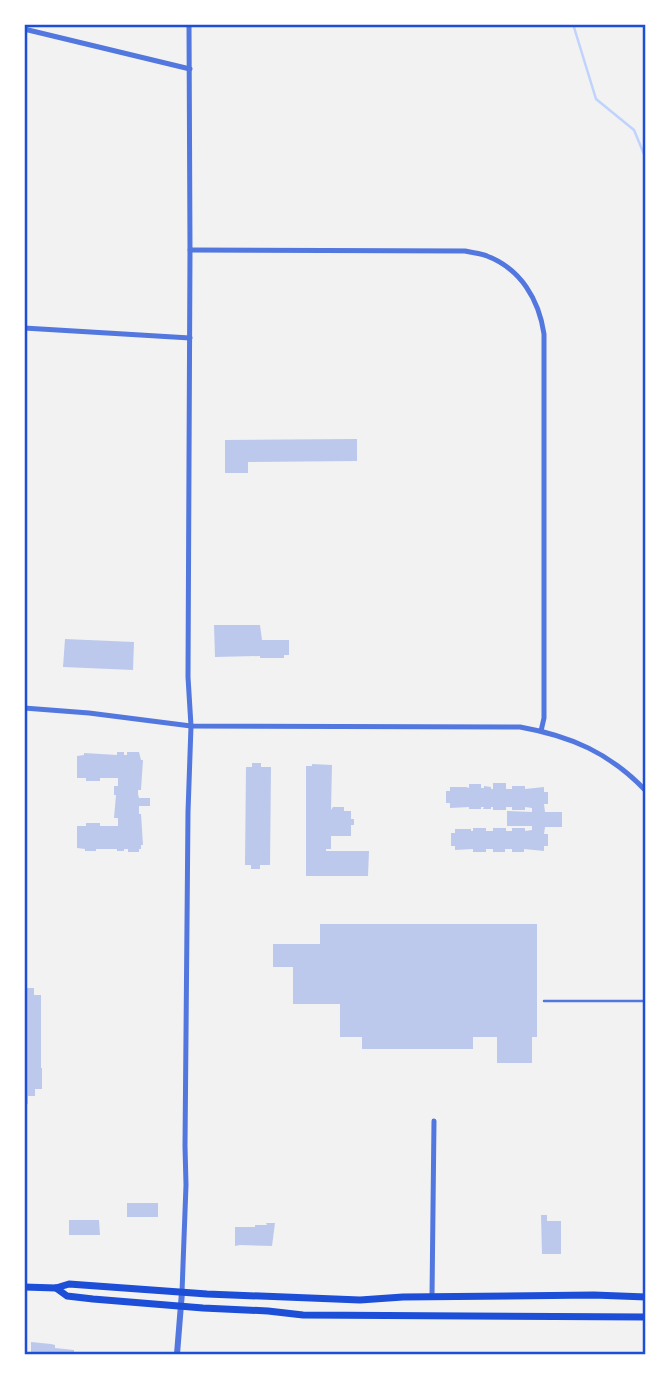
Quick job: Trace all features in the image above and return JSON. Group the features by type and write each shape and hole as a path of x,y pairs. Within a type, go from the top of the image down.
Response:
{"main road":[{"path":"24,1287 56,1288 69,1284 280,1298 360,1300 594,1295 646,1297"},
{"path":"56,1288 67,1296 315,1315 646,1317"}],"street":[{"path":"177,1354 187,1185 185,1146 191,726 188,677 189,24"},
{"path":"24,29 190,69"},
{"path":"190,250 466,251 487,256 520,277 541,315 544,334 544,718 541,731"},
{"path":"24,328 190,338"},
{"path":"24,708 191,726 520,727 575,742 609,759 646,791"},
{"path":"432,1297 434,1121"}],"lane":[{"path":"544,1001 646,1001"}],"building":[{"path":"357,439 357,461 248,462 248,473 225,473 225,440"},
{"path":"214,625 260,625 262,640 289,640 289,655 284,655 284,658 215,657"},
{"path":"65,639 134,642 133,670 63,667"},
{"path":"117,752 127,755 127,752 139,752 143,760 141,790 138,790 138,794 139,798 150,798 150,806 139,806 143,845 139,852 128,852 128,849 85,851 77,848 77,826 100,823 100,826 118,826 118,818 114,818 114,786 118,786 118,778 86,781 86,778 77,778 77,756 84,753 117,755"},
{"path":"252,763 271,767 270,865 260,865 260,869 251,869 251,865 245,865 246,767 252,767"},
{"path":"332,765 331,810 333,807 344,807 344,811 351,811 351,819 354,819 351,836 331,836 331,849 326,851 369,851 368,876 306,876 306,766"},
{"path":"493,783 506,783 506,789 512,789 512,786 525,786 525,789 544,787 544,792 548,792 548,804 544,804 545,812 562,812 562,827 545,827 548,846 544,846 544,851 524,849 524,852 512,852 512,849 505,849 505,852 493,852 493,849 486,849 486,852 473,852 473,849 455,850 455,846 451,846 451,833 455,833 455,829 532,830 532,826 507,826 507,811 532,812 532,808 450,808 450,803 446,803 446,791 450,791 450,787 469,788 469,784 481,784 481,788 484,786 493,789"},
{"path":"320,924 537,924 537,1037 532,1037 532,1063 497,1063 497,1037 473,1037 473,1049 362,1049 362,1037 340,1037 340,1004 293,1004 293,967 273,967 273,944 320,944"},
{"path":"24,981 27,981 27,988 34,988 34,995 41,995 42,1089 35,1089 35,1096 28,1096 28,1104 24,1104"},
{"path":"127,1203 158,1203 158,1217 127,1217"},
{"path":"541,1215 547,1215 547,1221 561,1221 561,1254 542,1254"},
{"path":"69,1220 99,1220 100,1235 69,1235"},
{"path":"266,1223 275,1223 272,1246 235,1246 235,1227 255,1227 267,1225"},
{"path":"31,1342 74,1350 74,1354 35,1354 31,1352"}],"waterway":[{"path":"573,24 596,99 634,130 646,159"}]}
